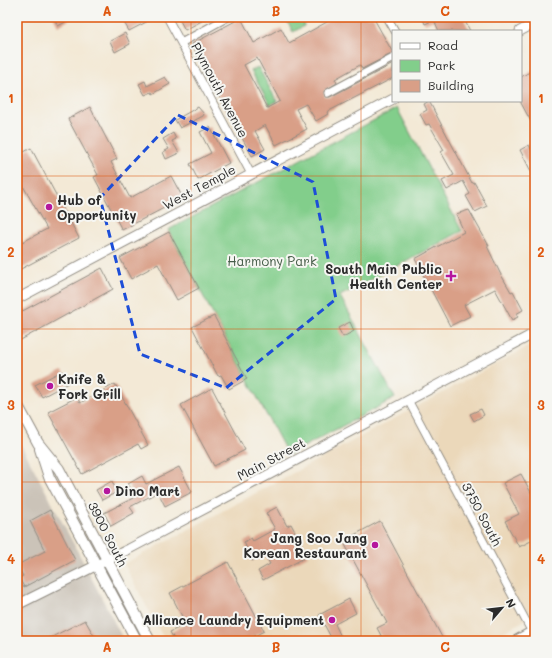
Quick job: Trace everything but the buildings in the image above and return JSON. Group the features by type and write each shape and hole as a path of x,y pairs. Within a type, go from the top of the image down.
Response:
{"main road":[{"name":"3900 South","path":"17,404 38,443 49,477 137,641"},
{"name":"3900 South","path":"38,443 59,469 150,641"},
{"path":"517,641 534,634"}],"street":[{"name":"Plymouth Avenue","path":"167,17 251,174"},
{"path":"181,42 228,17"},
{"path":"387,17 394,30"},
{"path":"522,30 535,23"},
{"path":"328,93 392,59"},
{"name":"West Temple","path":"17,299 392,99"},
{"name":"Main Street","path":"17,605 96,566 535,333"},
{"name":"3750 South","path":"408,400 534,634"}],"highlighted area":[{"path":"178,115 313,182 336,299 226,388 140,354 100,198"}],"shaded area":[{"path":"535,343 535,615 486,641 165,641 124,564"},
{"path":"17,437 79,554 124,641 17,641"}],"green space":[{"path":"285,17 307,17 304,20 304,26 293,32"},
{"path":"258,67 277,101 270,105 251,71"},
{"name":"Harmony Park","path":"397,108 462,231 340,296 395,398 288,455 168,230"}],"place":[{"name":"Hub of Opportunity","path":"49,207"},
{"name":"South Main Public Health Center","path":"451,276"},
{"name":"Knife & Fork Grill","path":"50,386"},
{"name":"Dino Mart","path":"107,491"},
{"name":"Jang Soo Jang Korean Restaurant","path":"375,545"},
{"name":"Alliance Laundry Equipment","path":"332,620"}]}
